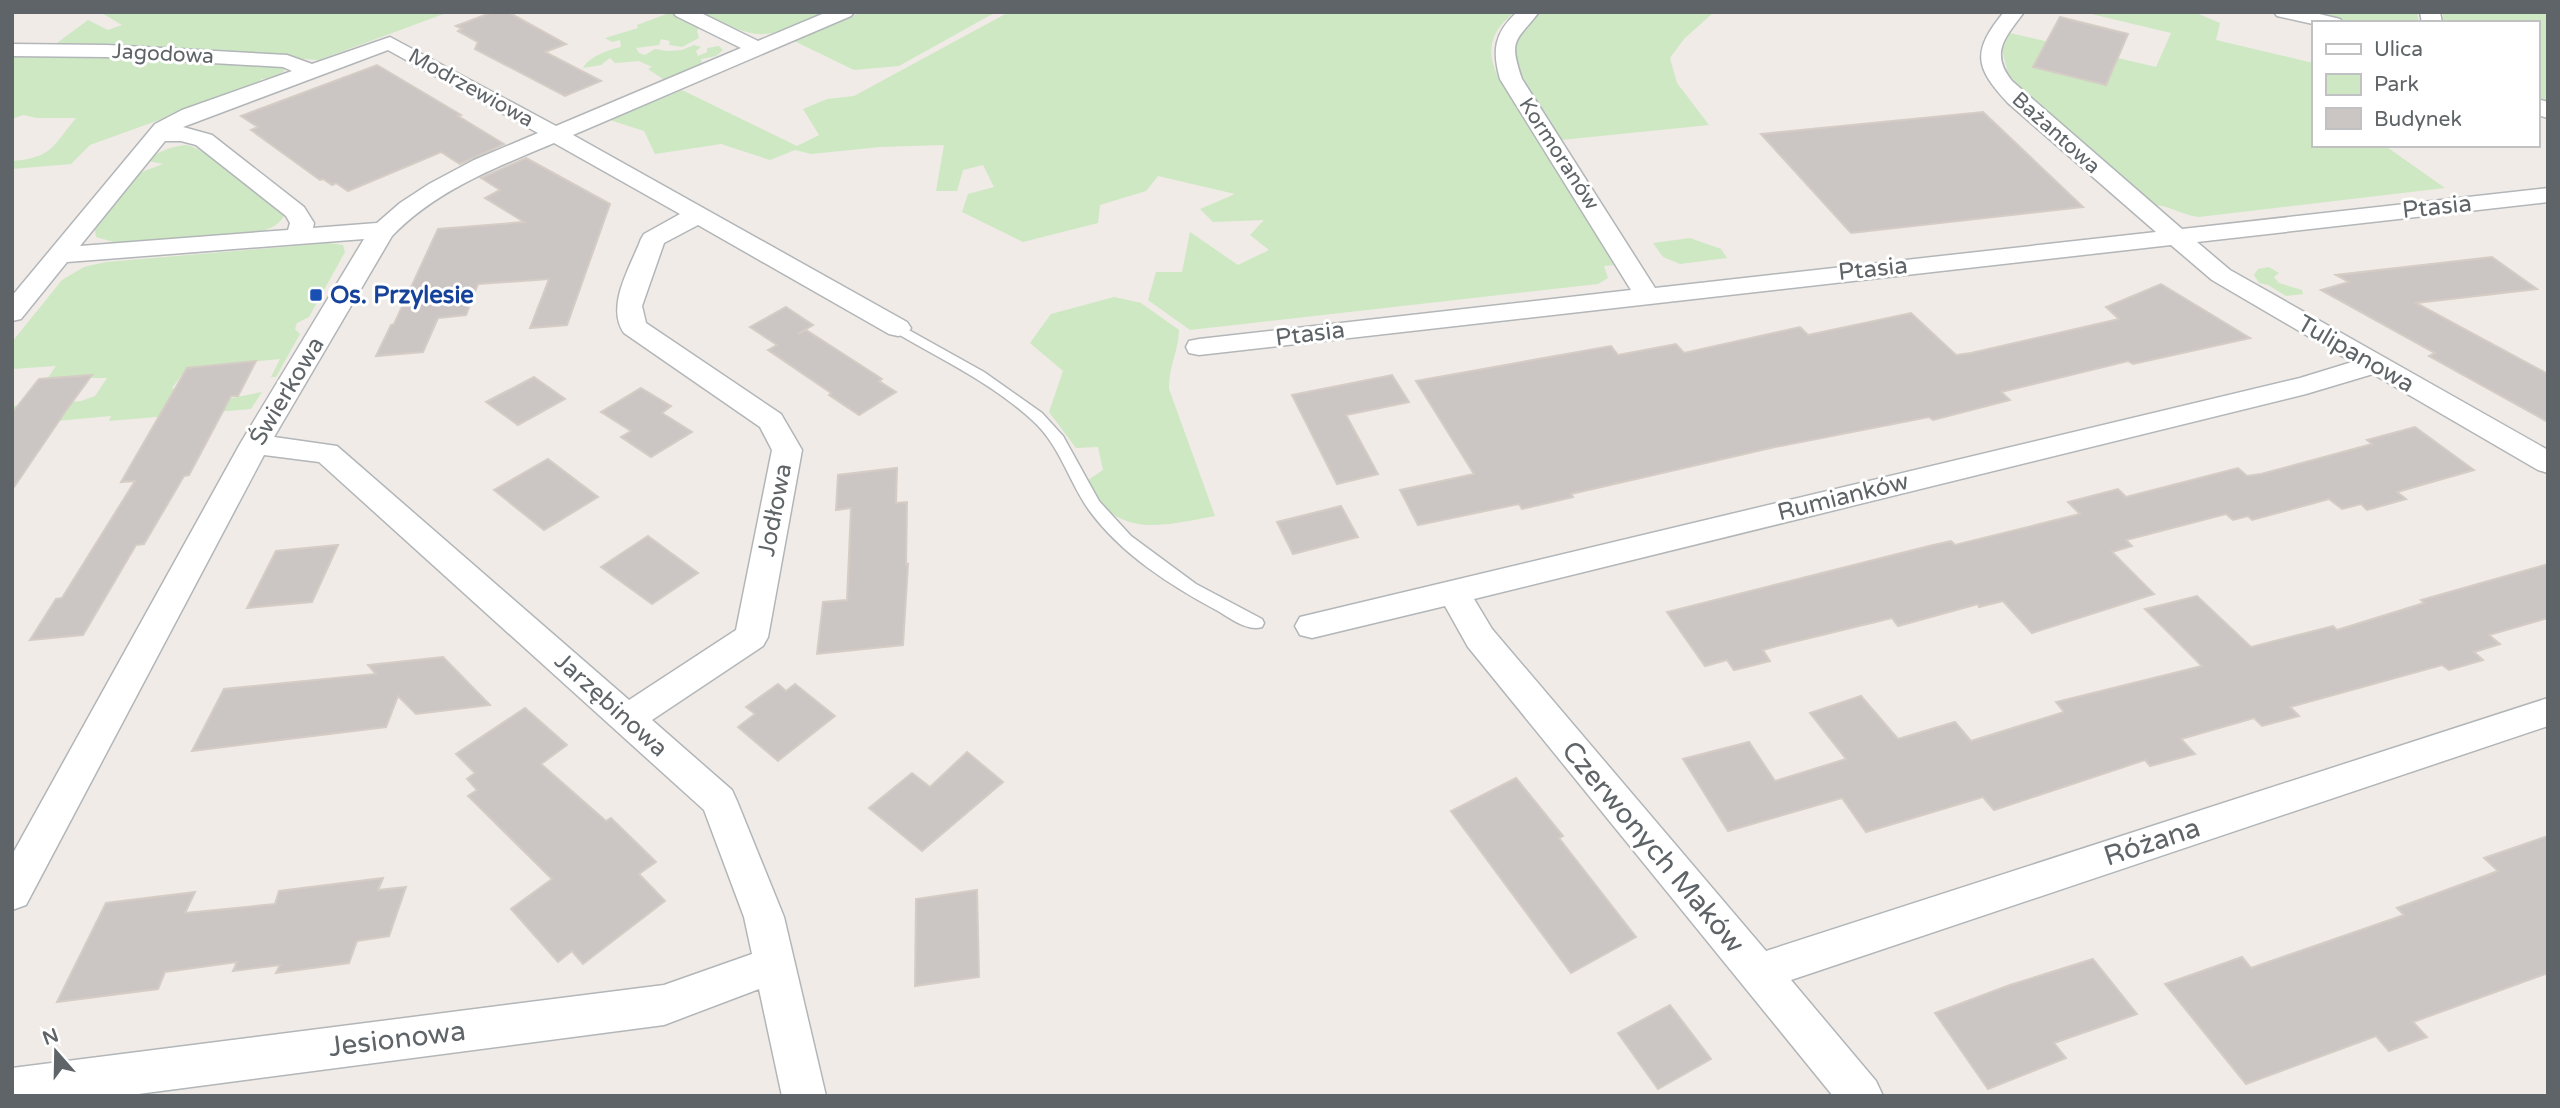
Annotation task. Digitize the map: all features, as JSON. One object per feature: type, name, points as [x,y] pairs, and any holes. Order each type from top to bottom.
[{"type":"street","points":[[682,12],[758,49]]},
{"type":"street","name":"Świerkowa","points":[[12,893],[255,444],[384,230],[429,194],[454,179],[530,144],[557,135],[844,12]]},
{"type":"street","name":"Kormoranów","points":[[1529,12],[1517,22],[1506,38],[1503,52],[1511,79],[1647,295]]},
{"type":"street","name":"Bażantowa","points":[[2014,12],[1990,44],[1990,61],[1998,79],[2172,236]]},
{"type":"street","points":[[2284,12],[2324,21]]},
{"type":"street","name":"Modrzewiowa","points":[[12,313],[166,126],[183,117],[390,43],[898,328]]},
{"type":"street","name":"Jagodowa","points":[[12,50],[107,51],[287,61],[312,72]]},
{"type":"street","points":[[156,135],[189,135],[208,142],[296,212],[302,223],[298,237]]},
{"type":"street","name":"Ptasia","points":[[1199,347],[2548,195]]},
{"type":"street","name":"Jodłowa","points":[[627,719],[751,637],[787,450],[771,421],[632,327],[629,306],[653,239],[698,215]]},
{"type":"street","points":[[59,255],[384,230]]},
{"type":"street","name":"Tulipanowa","points":[[2172,236],[2221,275],[2373,365],[2548,463]]},
{"type":"street","name":"Rumianków","points":[[1312,626],[2292,389],[2373,365]]},
{"type":"street","name":"Jarzębinowa","points":[[255,444],[327,453],[719,802],[764,916],[804,1096]]},
{"type":"street","name":"Czerwonych Maków","points":[[1453,591],[1480,638],[1861,1096]]},
{"type":"street","name":"Różana","points":[[1757,973],[2548,712]]},
{"type":"street","name":"Jesionowa","points":[[12,1089],[664,1005],[775,964]]},
{"type":"lane","points":[[898,328],[1026,406],[1054,433],[1094,506],[1131,544],[1211,602],[1256,623]]},
{"type":"green space","points":[[100,12],[449,12],[319,60],[57,43],[88,20],[108,30],[122,25]]},
{"type":"green space","points":[[677,12],[688,22],[701,24],[697,31],[699,38],[682,47],[669,45],[670,41],[661,39],[659,45],[636,48],[639,53],[645,55],[655,49],[682,50],[694,45],[701,47],[696,51],[698,56],[707,52],[707,48],[719,46],[723,50],[716,56],[701,59],[702,64],[666,81],[648,69],[652,67],[639,61],[615,63],[610,58],[601,65],[583,68],[595,57],[621,47],[620,40],[612,42],[605,38],[638,28],[637,25]]},
{"type":"green space","points":[[699,12],[828,12],[789,28],[763,34],[737,29]]},
{"type":"green space","points":[[864,12],[996,12],[899,66],[854,70],[792,40],[826,24]]},
{"type":"green space","points":[[1009,12],[1515,12],[1496,33],[1491,49],[1494,67],[1614,265],[1604,266],[1608,278],[1598,284],[1190,330],[1148,300],[1156,272],[1182,272],[1190,232],[1238,265],[1269,250],[1250,235],[1264,220],[1213,222],[1200,209],[1235,194],[1158,176],[1146,191],[1100,205],[1098,223],[1023,242],[962,212],[968,194],[994,187],[983,165],[963,170],[957,191],[936,191],[944,145],[880,147],[811,154],[795,150],[770,160],[721,144],[655,154],[644,131],[610,120],[682,90],[797,146],[819,135],[803,109],[827,99],[854,96]]},
{"type":"green space","points":[[1538,12],[1714,12],[1684,39],[1670,58],[1677,83],[1709,125],[1561,140],[1536,105],[1515,62],[1516,37]]},
{"type":"green space","points":[[2083,12],[2194,12],[2220,23],[2216,40],[2312,63],[2312,147],[2387,147],[2445,188],[2199,217],[2151,205],[2029,99],[2008,73],[2002,50],[2010,33],[2156,67],[2171,33]]},
{"type":"green space","points":[[2299,12],[2417,12],[2419,21],[2338,21]]},
{"type":"green space","points":[[2443,12],[2548,12],[2548,105],[2539,100],[2539,21],[2442,21]]},
{"type":"green space","points":[[12,53],[96,54],[284,66],[285,70],[275,78],[261,79],[259,84],[90,145],[71,164],[12,169],[12,161],[36,157],[51,148],[76,118],[37,118],[23,115],[12,119]]},
{"type":"green space","points":[[186,145],[207,154],[233,174],[284,216],[281,220],[271,228],[255,233],[117,243],[96,237],[98,224],[139,173],[163,164],[148,161],[156,154]]},
{"type":"green space","points":[[1690,238],[1721,249],[1727,258],[1680,264],[1663,257],[1653,243]]},
{"type":"green space","points":[[329,243],[343,245],[345,252],[309,317],[297,323],[295,329],[300,334],[276,377],[271,377],[280,359],[187,368],[172,388],[175,389],[167,403],[207,403],[262,392],[251,409],[109,421],[111,416],[12,425],[13,406],[81,401],[95,396],[107,378],[91,378],[91,375],[47,379],[56,366],[12,369],[12,342],[62,280],[84,267],[106,262]]},
{"type":"green space","points":[[2269,267],[2279,273],[2274,277],[2279,283],[2302,290],[2303,294],[2286,296],[2268,285],[2259,283],[2254,275],[2258,269]]},
{"type":"green space","points":[[1114,297],[1141,303],[1179,330],[1169,389],[1215,516],[1159,525],[1126,521],[1111,513],[1098,501],[1085,482],[1103,470],[1098,447],[1076,448],[1049,412],[1063,371],[1030,343],[1051,314]]},
{"type":"building","points":[[493,12],[508,12],[566,44],[545,52],[601,81],[565,96],[475,49],[478,42],[458,31],[462,29],[456,26]]},
{"type":"building","points":[[2060,17],[2128,34],[2106,85],[2033,67]]},
{"type":"building","points":[[377,65],[504,144],[460,164],[441,152],[348,191],[336,183],[332,185],[320,180],[251,130],[258,127],[241,116]]},
{"type":"building","points":[[1983,112],[2083,207],[1851,233],[1761,134]]},
{"type":"building","points":[[526,158],[610,204],[567,325],[530,328],[549,279],[478,284],[466,315],[438,318],[423,352],[376,356],[391,325],[394,324],[438,229],[524,222],[485,198],[500,190],[481,178]]},
{"type":"building","points":[[2492,257],[2537,289],[2416,303],[2548,374],[2548,422],[2429,356],[2435,353],[2321,290],[2349,282],[2336,275]]},
{"type":"building","points":[[2161,284],[2250,338],[2133,364],[2128,361],[2001,392],[2010,400],[1933,420],[1929,417],[1775,447],[1571,494],[1573,497],[1522,509],[1519,504],[1418,525],[1400,490],[1474,474],[1416,381],[1611,346],[1618,355],[1676,344],[1684,353],[1800,327],[1808,335],[1911,313],[1956,355],[2119,319],[2106,307]]},
{"type":"building","points":[[786,307],[813,325],[798,334],[806,330],[882,379],[879,381],[896,392],[859,415],[768,350],[777,345],[750,327]]},
{"type":"building","points":[[256,361],[238,396],[231,396],[189,475],[184,476],[144,544],[136,545],[83,635],[30,640],[56,599],[62,598],[135,481],[121,482],[187,368]]},
{"type":"building","points":[[92,375],[12,490],[12,413],[39,379]]},
{"type":"building","points":[[1392,375],[1409,402],[1346,415],[1378,474],[1337,484],[1292,395]]},
{"type":"building","points":[[534,377],[565,399],[518,425],[486,402]]},
{"type":"building","points":[[641,388],[671,406],[662,413],[692,432],[651,457],[621,437],[631,431],[601,412]]},
{"type":"building","points":[[2415,427],[2474,470],[2397,492],[2406,499],[2367,510],[2361,504],[2342,509],[2329,499],[2252,520],[2248,516],[2233,520],[2226,514],[2126,540],[2132,546],[2112,552],[2154,594],[2032,633],[2003,601],[1979,607],[1978,604],[1898,626],[1892,618],[1781,645],[1763,650],[1770,661],[1734,670],[1727,660],[1705,666],[1667,612],[1929,546],[1951,541],[1955,545],[2080,514],[2068,502],[2118,489],[2126,497],[2238,468],[2247,476],[2261,474],[2372,444],[2367,440]]},
{"type":"building","points":[[548,459],[598,497],[544,530],[494,490]]},
{"type":"building","points":[[897,468],[896,503],[907,502],[906,565],[908,564],[903,645],[817,654],[823,602],[847,600],[851,508],[836,510],[838,475]]},
{"type":"building","points":[[1341,506],[1358,537],[1293,554],[1277,522]]},
{"type":"building","points":[[648,536],[698,573],[652,604],[601,567]]},
{"type":"building","points":[[338,545],[312,602],[247,608],[276,551]]},
{"type":"building","points":[[2548,564],[2548,618],[2489,635],[2500,644],[2474,652],[2483,660],[2449,670],[2442,665],[2290,707],[2299,716],[2262,726],[2254,718],[2181,739],[2195,754],[2150,766],[2145,760],[1994,810],[1983,797],[1866,832],[1842,798],[1728,831],[1683,759],[1749,742],[1775,781],[1846,759],[1810,713],[1861,696],[1898,739],[1955,722],[1971,741],[2064,712],[2056,702],[2202,666],[2145,609],[2197,596],[2251,647],[2333,626],[2337,630],[2424,603],[2421,600]]},
{"type":"building","points":[[443,657],[490,705],[416,714],[398,696],[386,727],[192,751],[224,689],[376,674],[368,665]]},
{"type":"building","points":[[778,684],[786,691],[795,684],[835,716],[778,761],[738,727],[755,714],[746,707]]},
{"type":"building","points":[[525,708],[567,745],[541,764],[606,821],[611,818],[656,862],[639,874],[665,901],[583,964],[572,951],[558,962],[511,909],[552,879],[468,796],[477,790],[467,779],[475,773],[456,754]]},
{"type":"building","points":[[967,752],[1003,782],[922,851],[869,808],[912,773],[930,787]]},
{"type":"building","points":[[1516,778],[1563,836],[1559,838],[1636,937],[1571,973],[1451,811]]},
{"type":"building","points":[[2548,836],[2548,973],[2413,1022],[2427,1037],[2389,1051],[2376,1036],[2246,1084],[2165,984],[2242,957],[2251,968],[2404,915],[2397,908],[2498,871],[2484,858]]},
{"type":"building","points":[[383,878],[378,890],[406,887],[389,936],[357,941],[349,963],[276,973],[280,965],[233,971],[237,962],[165,972],[158,989],[57,1002],[106,903],[195,892],[185,913],[275,904],[279,891]]},
{"type":"building","points":[[977,890],[979,977],[915,986],[916,899]]},
{"type":"building","points":[[2093,959],[2137,1014],[2054,1043],[2066,1058],[1988,1089],[1935,1013],[2010,985]]},
{"type":"building","points":[[1670,1005],[1711,1059],[1658,1089],[1618,1033]]},
{"type":"place","name":"Os. Przylesie","points":[[316,295]]}]
